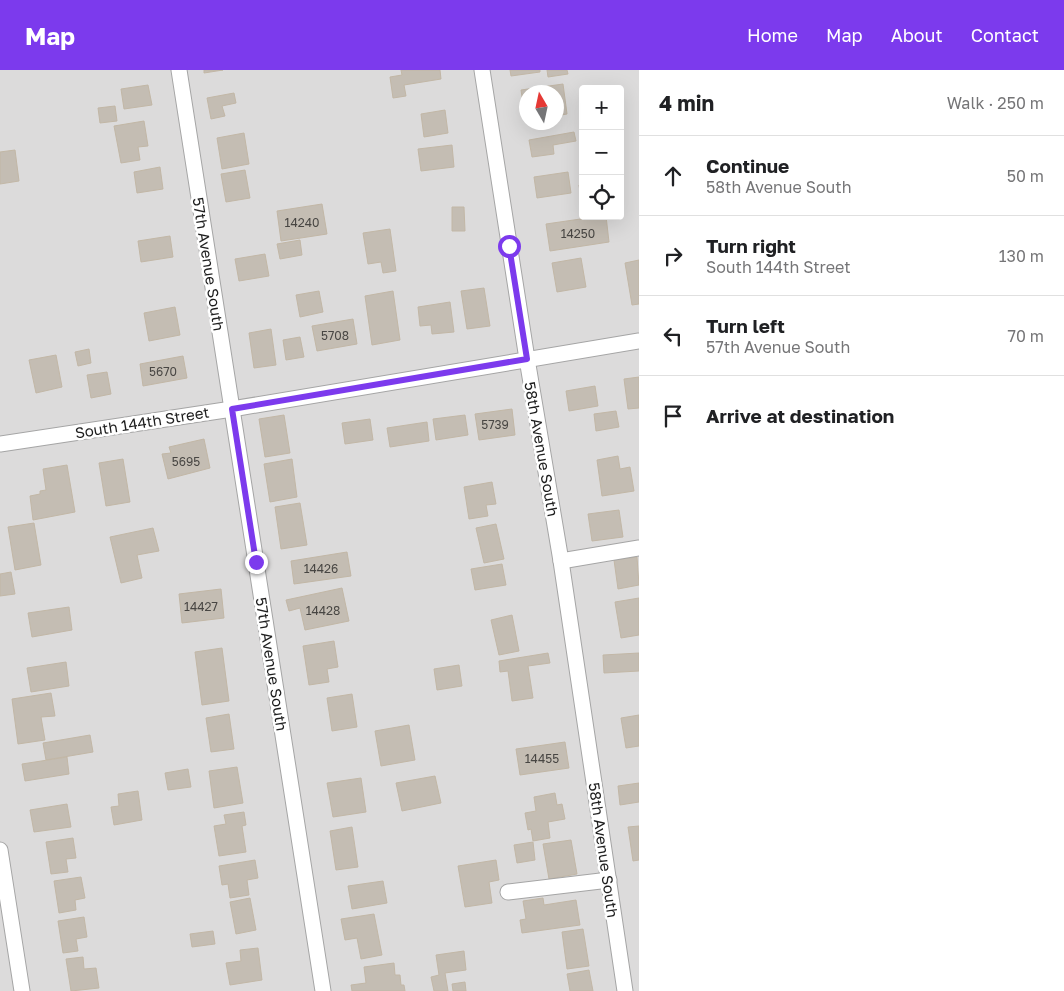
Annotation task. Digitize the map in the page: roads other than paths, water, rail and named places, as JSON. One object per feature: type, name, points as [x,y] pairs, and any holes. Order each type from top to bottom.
[{"type":"street","name":"57th Avenue South","points":[[179,70],[323,991]]},
{"type":"street","name":"58th Avenue South","points":[[482,70],[561,561],[625,991]]},
{"type":"street","name":"South 144th Street","points":[[0,444],[232,409],[639,341]]},
{"type":"street","points":[[561,561],[639,548]]},
{"type":"street","points":[[0,850],[22,991]]},
{"type":"street","points":[[508,892],[609,880]]}]
